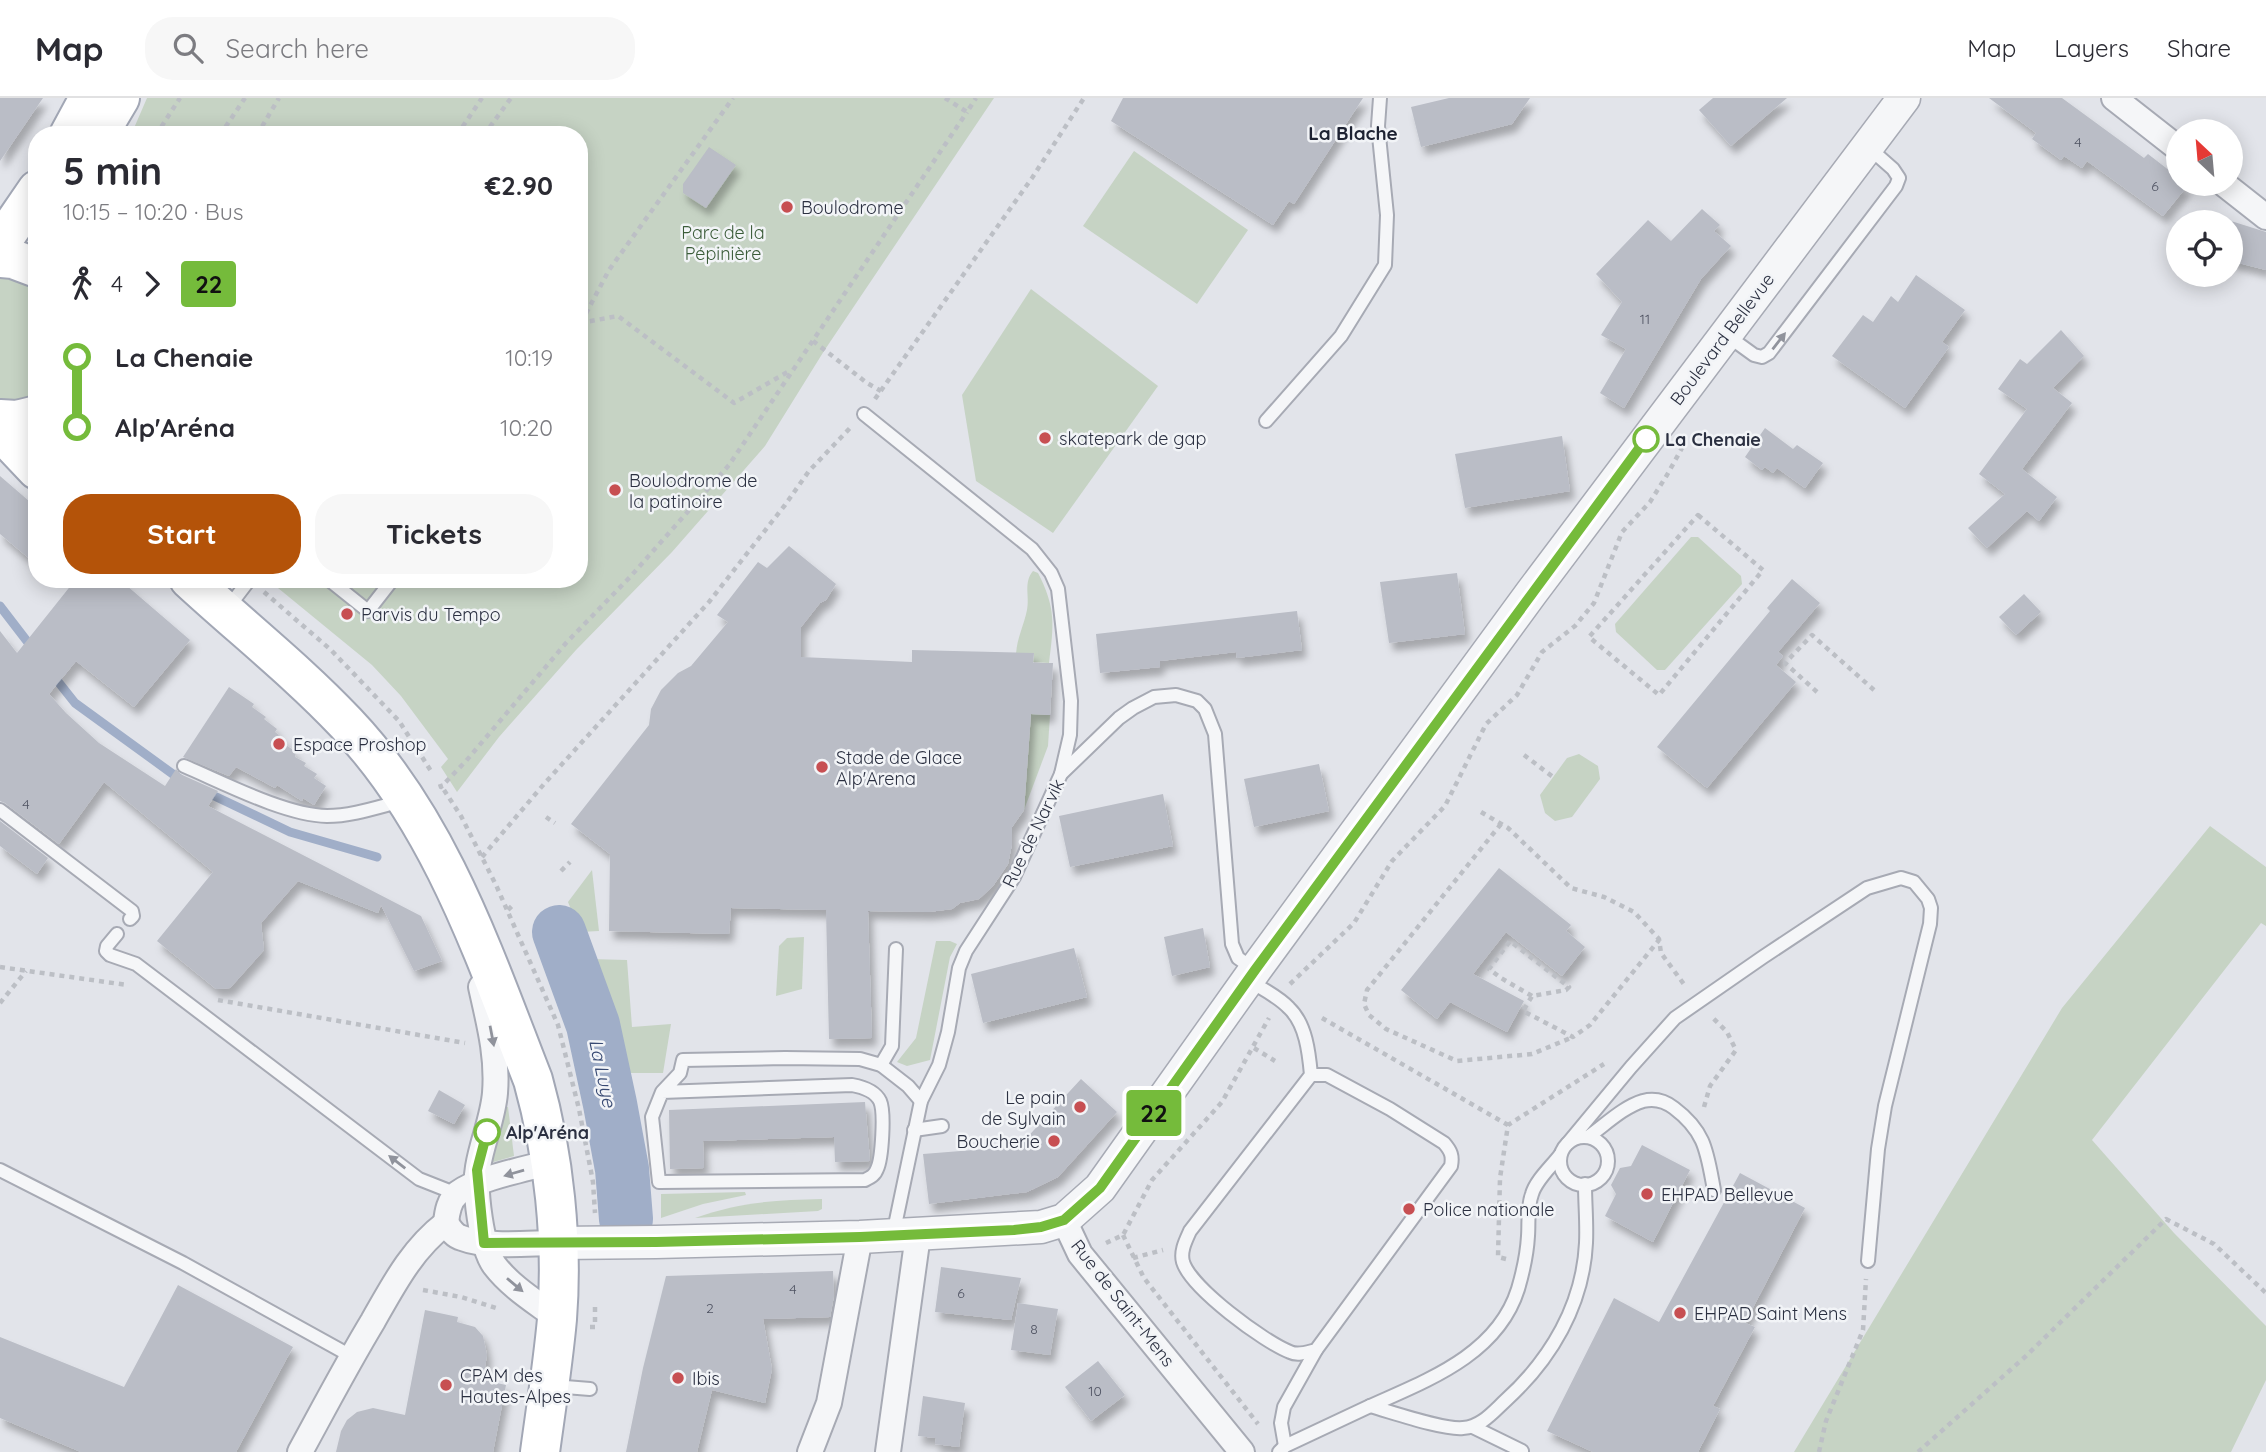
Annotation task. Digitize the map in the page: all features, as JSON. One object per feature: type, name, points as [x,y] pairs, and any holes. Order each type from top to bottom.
[{"type":"main road","points":[[74,126],[89,98]]},
{"type":"main road","points":[[103,126],[120,98]]},
{"type":"main road","points":[[124,126],[134,98]]},
{"type":"main road","points":[[0,244],[28,203]]},
{"type":"main road","points":[[0,258],[28,265]]},
{"type":"main road","points":[[0,419],[28,417]]},
{"type":"main road","points":[[0,431],[28,461]]},
{"type":"main road","points":[[177,588],[202,610],[218,596],[346,724],[406,801],[461,898],[533,1080],[551,1162],[558,1242],[557,1318],[540,1452]]},
{"type":"street","name":"Boulevard Bellevue","points":[[1064,1220],[1100,1188],[1252,975],[1725,334],[1904,98]]},
{"type":"street","points":[[2115,98],[2166,139]]},
{"type":"street","points":[[2239,196],[2266,217]]},
{"type":"street","points":[[461,898],[495,1049],[495,1096],[480,1157],[467,1189],[448,1209],[446,1223],[460,1238],[484,1243],[558,1242]]},
{"type":"street","points":[[467,1189],[551,1162]]},
{"type":"street","points":[[467,1189],[494,1265],[557,1318]]},
{"type":"street","name":"Rue de Saint-Mens","points":[[558,1242],[860,1237],[1041,1227],[1064,1220],[1080,1255],[1242,1452]]},
{"type":"street","points":[[300,1452],[351,1356],[407,1262],[430,1235],[446,1223]]},
{"type":"street","points":[[888,1452],[905,1235]]},
{"type":"street","points":[[810,1452],[828,1403],[860,1237]]},
{"type":"lane","points":[[1266,421],[1341,336],[1385,265],[1388,215],[1378,126],[1380,98]]},
{"type":"lane","points":[[1725,334],[1754,355],[1762,357],[1769,353],[1822,285],[1896,186],[1899,178],[1894,169],[1867,147]]},
{"type":"lane","points":[[864,414],[1031,549],[1051,573],[1058,589],[1071,701],[1070,736],[1061,774]]},
{"type":"lane","points":[[339,588],[368,611],[386,588]]},
{"type":"lane","name":"Rue de Narvik","points":[[905,1235],[914,1130],[921,1101],[939,1065],[948,1032],[959,968],[966,951],[1014,877],[1061,774],[1119,718],[1154,697],[1176,695],[1197,701],[1205,709],[1215,733],[1231,944],[1252,975],[1279,999]]},
{"type":"lane","points":[[184,766],[267,802],[317,815],[349,813],[406,801]]},
{"type":"lane","points":[[0,810],[132,911],[134,913],[130,919]]},
{"type":"lane","points":[[1311,1075],[1327,1075],[1390,1109],[1444,1143],[1453,1159],[1451,1166],[1316,1350],[1283,1407],[1282,1449],[1450,1368],[1475,1351],[1494,1333],[1515,1298],[1524,1265],[1531,1195],[1535,1187],[1568,1143],[1675,1018],[1867,888],[1900,878],[1914,882],[1922,889],[1931,908],[1930,924],[1885,1105],[1878,1149],[1868,1261]]},
{"type":"lane","points":[[117,934],[107,946],[106,951],[110,955],[136,964],[419,1179],[467,1189]]},
{"type":"lane","points":[[881,1065],[892,1046],[896,949]]},
{"type":"lane","points":[[1279,999],[1291,1009],[1302,1029],[1311,1075],[1190,1231],[1182,1254],[1189,1275],[1205,1293],[1234,1316],[1290,1353],[1316,1350]]},
{"type":"lane","points":[[662,1092],[852,1085],[865,1087],[880,1100],[883,1114],[879,1167],[873,1177],[865,1180],[659,1182],[653,1109],[662,1092],[680,1073],[683,1060],[860,1059],[881,1065],[908,1086],[921,1101]]},
{"type":"lane","points":[[1588,1137],[1629,1107],[1644,1101],[1658,1100],[1667,1103],[1695,1127],[1707,1152],[1714,1190]]},
{"type":"lane","points":[[914,1130],[942,1126]]},
{"type":"lane","points":[[1560,1155],[1560,1163],[1566,1177],[1572,1182],[1596,1182],[1602,1176],[1608,1161],[1603,1146],[1597,1140],[1588,1137],[1574,1138],[1568,1143]]},
{"type":"lane","points":[[0,1171],[183,1263],[351,1356]]},
{"type":"lane","points":[[1370,1406],[1447,1427],[1473,1427],[1528,1380],[1566,1322],[1581,1280],[1586,1244],[1585,1184]]},
{"type":"lane","points":[[550,1385],[590,1389]]},
{"type":"lane","points":[[1473,1427],[1522,1451]]},
{"type":"path","points":[[162,126],[180,98]]},
{"type":"path","points":[[226,126],[245,98]]},
{"type":"path","points":[[262,126],[279,98]]},
{"type":"path","points":[[463,126],[482,98]]},
{"type":"path","points":[[491,126],[511,98]]},
{"type":"path","points":[[588,308],[609,270],[733,98]]},
{"type":"path","points":[[945,98],[967,112]]},
{"type":"path","points":[[441,787],[566,643],[630,577],[729,465],[976,98]]},
{"type":"path","points":[[482,857],[544,784],[709,602],[810,471],[864,414],[1032,178],[1084,98]]},
{"type":"path","points":[[588,322],[618,316],[734,404],[792,370]]},
{"type":"path","points":[[813,341],[881,391]]},
{"type":"path","points":[[1282,1449],[1268,1439],[1240,1399],[1144,1278],[1123,1235],[1152,1180],[1222,1102],[1289,985],[1354,923],[1392,861],[1445,806],[1486,724],[1517,695],[1542,652],[1575,626],[1594,603],[1622,532],[1650,502],[1686,439],[1660,422]]},
{"type":"path","points":[[1698,515],[1763,570],[1659,695],[1589,638],[1698,515]]},
{"type":"path","points":[[260,588],[331,650],[399,721],[461,817],[496,885]]},
{"type":"path","points":[[1817,692],[1785,663],[1812,635],[1874,690]]},
{"type":"path","points":[[1524,755],[1553,777]]},
{"type":"path","points":[[1481,811],[1508,828],[1571,888],[1604,897],[1634,912],[1659,939],[1661,953],[1698,1003],[1727,1032],[1736,1050],[1710,1086],[1695,1127]]},
{"type":"path","points":[[546,817],[555,823]]},
{"type":"path","points":[[1501,824],[1367,990],[1364,1004],[1370,1015],[1386,1029],[1457,1061],[1532,1054],[1573,1037],[1590,1025],[1659,939]]},
{"type":"path","points":[[561,871],[570,862]]},
{"type":"path","points":[[508,909],[514,904]]},
{"type":"path","points":[[1510,941],[1569,987],[1566,990],[1532,996],[1489,969],[1510,941]]},
{"type":"path","points":[[0,1003],[26,971]]},
{"type":"path","points":[[1289,985],[1297,993]]},
{"type":"path","points":[[1532,996],[1524,1011],[1573,1037]]},
{"type":"path","points":[[1314,1010],[1323,1019],[1508,1125]]},
{"type":"path","points":[[431,1037],[475,1045]]},
{"type":"path","points":[[1254,1048],[1275,1061]]},
{"type":"path","points":[[1524,1265],[1498,1256],[1500,1178],[1508,1125],[1608,1061]]},
{"type":"path","points":[[1918,1452],[2026,1356],[2166,1219],[2214,1244],[2266,1293]]},
{"type":"path","points":[[1133,1258],[1170,1248]]},
{"type":"path","points":[[1819,1452],[1826,1421],[1863,1330],[1868,1261]]},
{"type":"path","points":[[423,1290],[461,1297],[500,1309]]},
{"type":"green space","name":"Parc de la Pépinière","points":[[147,98],[994,98],[824,351],[765,446],[672,552],[576,650],[499,737],[457,792],[441,767],[448,759],[401,696],[372,665],[278,588],[588,588],[588,126],[135,126]]},
{"type":"green space","points":[[1134,151],[1248,230],[1197,304],[1083,226]]},
{"type":"green space","points":[[0,277],[28,284],[28,400],[0,402]]},
{"type":"green space","name":"skatepark de gap","points":[[1031,289],[1158,386],[1053,533],[976,481],[962,395]]},
{"type":"green space","points":[[1691,537],[1698,537],[1741,576],[1742,584],[1665,670],[1657,670],[1616,632],[1615,624]]},
{"type":"green space","points":[[1033,571],[1038,573],[1044,585],[1051,607],[1049,663],[1033,662],[1034,653],[1016,654],[1028,605],[1028,580]]},
{"type":"green space","points":[[1031,714],[1050,715],[1048,746],[1024,810]]},
{"type":"green space","points":[[1579,754],[1598,766],[1600,779],[1572,817],[1555,821],[1545,813],[1540,795],[1567,758]]},
{"type":"green space","points":[[2210,826],[2266,867],[2266,926],[2261,923],[2092,1140],[2174,1233],[2266,1326],[2266,1380],[2231,1452],[1794,1452],[2062,1008]]},
{"type":"green space","points":[[592,870],[599,931],[580,932],[568,902]]},
{"type":"green space","points":[[804,937],[802,989],[776,996],[779,946],[787,938]]},
{"type":"green space","points":[[936,941],[957,944],[950,957],[930,1060],[907,1066],[897,1062],[916,1038]]},
{"type":"green space","points":[[590,959],[627,960],[632,1027],[671,1024],[663,1073],[625,1073]]},
{"type":"green space","points":[[503,1107],[508,1107],[514,1156],[490,1163]]},
{"type":"green space","points":[[745,1192],[746,1195],[703,1204],[661,1218],[661,1194]]},
{"type":"green space","points":[[822,1199],[822,1209],[818,1211],[695,1218],[727,1208],[758,1203]]},
{"type":"building","points":[[0,98],[43,98],[0,161]]},
{"type":"building","points":[[1123,98],[1363,98],[1294,204],[1289,201],[1273,225],[1111,121]]},
{"type":"building","points":[[1449,98],[1530,98],[1512,124],[1421,147],[1411,107]]},
{"type":"building","points":[[1713,98],[1787,98],[1731,146],[1699,110]]},
{"type":"building","points":[[1989,98],[2062,98],[2144,158],[2148,154],[2166,168],[2166,196],[2179,196],[2163,216],[2087,161],[2082,168],[2064,156],[2061,160],[2032,139],[2036,133]]},
{"type":"building","points":[[709,147],[736,165],[706,208],[683,193],[683,184]]},
{"type":"building","points":[[1702,209],[1720,225],[1714,231],[1731,246],[1701,279],[1624,408],[1600,393],[1626,349],[1601,335],[1622,302],[1596,274],[1648,220],[1671,241]]},
{"type":"building","points":[[2243,225],[2266,232],[2266,270],[2243,264]]},
{"type":"building","points":[[1916,275],[1965,310],[1942,342],[1949,347],[1905,408],[1832,356],[1863,315],[1873,322],[1891,296],[1898,302]]},
{"type":"building","points":[[2061,330],[2084,356],[2053,388],[2072,403],[2022,469],[2057,497],[2039,521],[2027,511],[1987,548],[1968,528],[2005,494],[1979,474],[2027,409],[1998,389],[2020,359],[2027,364]]},
{"type":"building","points":[[1765,428],[1793,449],[1797,445],[1823,463],[1805,488],[1777,468],[1773,473],[1765,467],[1762,470],[1745,457]]},
{"type":"building","points":[[1562,436],[1570,491],[1465,508],[1455,454]]},
{"type":"building","points":[[0,476],[28,500],[28,557],[0,534]]},
{"type":"building","name":"Stade de Glace Alp'Arena","points":[[789,546],[836,584],[826,600],[820,603],[801,627],[801,657],[912,662],[912,650],[1034,653],[1033,663],[1053,663],[1050,715],[1031,714],[1024,810],[1012,827],[1008,864],[993,886],[979,899],[960,903],[952,909],[929,912],[868,911],[872,1038],[829,1039],[826,910],[731,908],[729,934],[609,931],[610,854],[571,824],[649,725],[651,709],[661,690],[678,673],[691,666],[728,622],[717,615],[758,562],[767,568]]},
{"type":"building","points":[[1457,573],[1465,634],[1389,643],[1380,582]]},
{"type":"building","points":[[1792,579],[1820,603],[1778,652],[1783,656],[1776,665],[1796,682],[1707,788],[1657,747],[1770,611],[1767,608]]},
{"type":"building","points":[[69,588],[129,588],[190,640],[134,707],[76,661],[49,694],[99,743],[165,786],[176,769],[180,774],[218,791],[208,806],[421,916],[442,961],[414,971],[381,905],[378,913],[298,881],[261,923],[264,950],[230,988],[216,989],[157,941],[213,872],[104,782],[59,844],[0,801],[0,631],[17,653]]},
{"type":"building","points":[[2024,594],[2041,612],[2016,635],[1999,617]]},
{"type":"building","points":[[1297,611],[1302,650],[1237,658],[1236,652],[1160,661],[1160,667],[1100,673],[1096,634]]},
{"type":"building","points":[[229,687],[254,704],[252,707],[266,717],[264,719],[277,729],[275,732],[287,741],[286,745],[296,752],[295,757],[306,763],[304,766],[317,774],[314,778],[326,786],[314,805],[236,767],[229,776],[183,757]]},
{"type":"building","points":[[1319,764],[1329,811],[1254,827],[1244,779]]},
{"type":"building","points":[[1163,794],[1173,846],[1070,867],[1059,816]]},
{"type":"building","points":[[0,821],[48,858],[37,874],[0,846]]},
{"type":"building","points":[[1499,868],[1571,925],[1566,931],[1585,947],[1562,976],[1506,932],[1473,974],[1524,1001],[1507,1032],[1450,1002],[1437,1019],[1401,990]]},
{"type":"building","points":[[1203,928],[1210,967],[1172,976],[1164,937]]},
{"type":"building","points":[[1074,948],[1087,997],[983,1023],[971,974]]},
{"type":"building","points":[[1081,1079],[1117,1112],[1058,1177],[1027,1192],[929,1204],[923,1154],[1011,1147],[1022,1143]]},
{"type":"building","points":[[439,1090],[465,1105],[454,1124],[428,1111]]},
{"type":"building","points":[[865,1102],[870,1161],[835,1162],[834,1137],[703,1141],[704,1168],[670,1169],[669,1110]]},
{"type":"building","name":"EHPAD Bellevue","points":[[1642,1145],[1690,1170],[1653,1242],[1605,1216],[1616,1194],[1611,1185],[1620,1168],[1631,1166]]},
{"type":"building","name":"EHPAD Saint Mens","points":[[1740,1173],[1805,1208],[1745,1323],[1755,1327],[1713,1406],[1720,1409],[1698,1452],[1593,1452],[1547,1431],[1614,1298],[1659,1322]]},
{"type":"building","points":[[941,1267],[1021,1278],[1011,1320],[935,1312]]},
{"type":"building","points":[[833,1271],[834,1296],[830,1317],[763,1319],[772,1369],[765,1403],[712,1390],[697,1452],[626,1452],[666,1276]]},
{"type":"building","points":[[178,1285],[293,1347],[236,1452],[81,1452],[0,1418],[0,1337],[124,1387]]},
{"type":"building","points":[[1018,1303],[1058,1309],[1050,1355],[1011,1350]]},
{"type":"building","name":"CPAM des Hautes-Alpes","points":[[425,1310],[458,1317],[457,1322],[475,1327],[483,1336],[487,1355],[483,1380],[506,1385],[493,1452],[336,1452],[341,1431],[347,1420],[357,1412],[373,1408],[405,1415]]},
{"type":"building","points":[[1098,1361],[1125,1395],[1091,1421],[1065,1387]]},
{"type":"building","points":[[923,1396],[965,1403],[959,1447],[935,1444],[936,1438],[918,1436]]},
{"type":"waterway","points":[[0,606],[33,649]]},
{"type":"waterway","points":[[52,674],[75,703],[181,780]]},
{"type":"waterway","points":[[206,792],[290,832],[377,857]]},
{"type":"waterway","name":"La Luye","points":[[559,932],[593,1025],[622,1169],[626,1219]]},
{"type":"bus line","name":"22","points":[[487,1132],[477,1170],[484,1243],[860,1237],[1014,1230],[1041,1227],[1064,1220],[1100,1188],[1255,970],[1646,439]]},
{"type":"place","name":"Boulodrome","points":[[787,207]]},
{"type":"place","name":"skatepark de gap","points":[[1045,438]]},
{"type":"place","name":"La Chenaie","points":[[1646,439]]},
{"type":"place","name":"Boulodrome de la patinoire","points":[[615,490]]},
{"type":"place","name":"Parvis du Tempo","points":[[347,614]]},
{"type":"place","name":"Espace Proshop","points":[[279,744]]},
{"type":"place","name":"Stade de Glace Alp'Arena","points":[[822,767]]},
{"type":"place","name":"Le pain de Sylvain","points":[[1080,1107]]},
{"type":"place","name":"Alp'Aréna","points":[[487,1132]]},
{"type":"place","name":"Boucherie","points":[[1054,1141]]},
{"type":"place","name":"EHPAD Bellevue","points":[[1647,1194]]},
{"type":"place","name":"Police nationale","points":[[1409,1209]]},
{"type":"place","name":"EHPAD Saint Mens","points":[[1680,1313]]},
{"type":"place","name":"Ibis","points":[[678,1378]]},
{"type":"place","name":"CPAM des Hautes-Alpes","points":[[446,1385]]},
{"type":"district","name":"La Blache","points":[[1353,133]]}]
